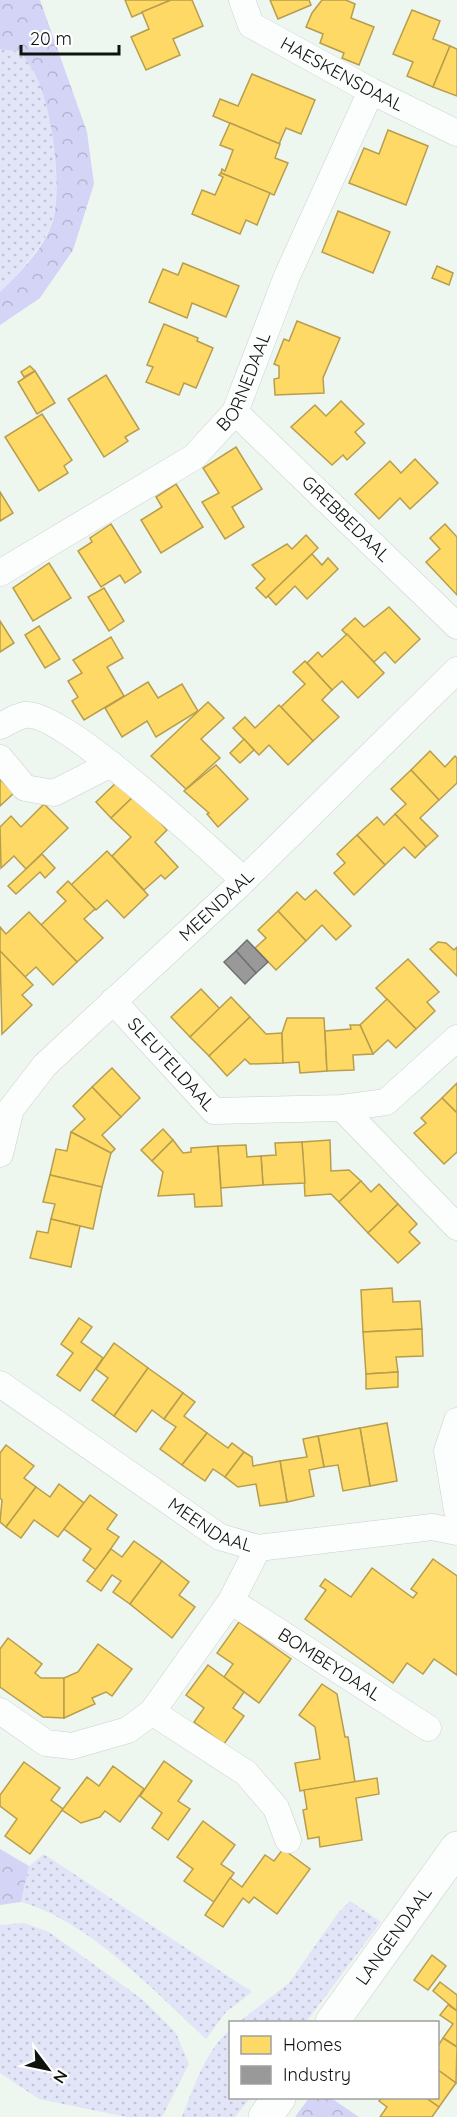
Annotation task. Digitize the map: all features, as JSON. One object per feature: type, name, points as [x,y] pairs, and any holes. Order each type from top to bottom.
[{"type":"street","name":"HAESKENSDAAL","points":[[242,0],[252,25],[371,91],[457,133]]},
{"type":"street","name":"BORNEDAAL","points":[[0,573],[194,457],[235,412],[287,276],[371,91]]},
{"type":"street","name":"GREBBEDAAL","points":[[235,412],[457,626]]},
{"type":"street","name":"MEENDAAL","points":[[0,1154],[6,1108],[45,1065],[244,880],[457,670]]},
{"type":"street","points":[[0,726],[26,715],[48,720],[111,764],[244,880]]},
{"type":"street","points":[[0,758],[26,788],[54,794],[111,764]]},
{"type":"street","name":"SLEUTELDAAL","points":[[112,1002],[214,1112],[342,1108],[386,1102],[457,1038]]},
{"type":"street","points":[[342,1108],[457,1227]]},
{"type":"street","name":"MEENDAAL","points":[[0,1384],[220,1537],[258,1548],[432,1527],[457,1532]]},
{"type":"street","points":[[457,1422],[447,1451],[457,1510]]},
{"type":"street","points":[[3,1716],[46,1743],[72,1746],[128,1730],[152,1712],[231,1601],[258,1548]]},
{"type":"street","name":"BOMBEYDAAL","points":[[231,1601],[428,1728]]},
{"type":"street","points":[[152,1712],[246,1773],[276,1808],[288,1840]]},
{"type":"street","name":"LANGENDAAL","points":[[333,2021],[457,1848]]},
{"type":"street","points":[[265,2117],[278,2099]]},
{"type":"shaded area","points":[[0,49],[21,52],[42,89],[51,128],[56,194],[50,227],[40,245],[0,292]]},
{"type":"shaded area","points":[[44,1854],[252,1992],[226,2012],[206,2039],[143,1980],[95,1941],[71,1924],[46,1911],[21,1902],[29,1866]]},
{"type":"shaded area","points":[[350,1901],[381,1922],[307,2021],[240,2021],[289,1983],[338,1913]]},
{"type":"shaded area","points":[[24,1923],[49,1932],[143,2000],[176,2033],[189,2064],[162,2117],[127,2117],[39,2099],[0,2073],[0,1925]]},
{"type":"shaded area","points":[[229,2031],[229,2099],[249,2099],[235,2117],[182,2117],[207,2059]]},
{"type":"green space","points":[[0,0],[40,0],[87,132],[94,184],[73,250],[40,298],[0,325],[0,292],[29,262],[47,236],[51,226],[55,211],[56,172],[51,128],[42,90],[21,52],[0,49]]},
{"type":"green space","points":[[0,1849],[29,1866],[21,1902],[0,1905]]},
{"type":"green space","points":[[308,2099],[332,2099],[359,2117],[295,2117]]},
{"type":"building: Homes","points":[[125,0],[171,0],[132,17]]},
{"type":"building: Homes","points":[[171,0],[192,0],[203,26],[173,39],[180,55],[146,70],[131,37],[149,29],[142,12]]},
{"type":"building: Homes","points":[[270,0],[309,0],[311,5],[278,19]]},
{"type":"building: Homes","points":[[322,0],[346,0],[355,4],[351,18],[374,27],[359,65],[342,58],[344,53],[320,43],[323,34],[306,27],[312,13]]},
{"type":"building: Homes","points":[[412,10],[440,21],[433,39],[450,46],[433,87],[407,76],[413,62],[393,54]]},
{"type":"building: Homes","points":[[450,46],[457,49],[457,96],[433,87]]},
{"type":"building: Homes","points":[[252,74],[315,100],[301,134],[286,128],[279,144],[213,116],[220,99],[238,106]]},
{"type":"building: Homes","points":[[230,123],[280,144],[275,158],[288,163],[274,195],[221,173],[222,169],[225,171],[233,150],[220,145]]},
{"type":"building: Homes","points":[[388,130],[428,146],[406,205],[349,183],[364,148],[379,154]]},
{"type":"building: Homes","points":[[221,173],[270,193],[257,225],[246,220],[240,234],[192,214],[202,190],[215,195],[223,177],[219,175]]},
{"type":"building: Homes","points":[[338,211],[390,232],[373,273],[322,252]]},
{"type":"building: Homes","points":[[183,263],[239,286],[226,317],[192,303],[187,318],[149,302],[163,269],[178,275]]},
{"type":"building: Homes","points":[[437,266],[453,273],[449,285],[432,278]]},
{"type":"building: Homes","points":[[297,321],[340,338],[323,378],[324,393],[275,395],[274,379],[279,378],[279,366],[274,364],[284,339],[289,341]]},
{"type":"building: Homes","points":[[164,324],[198,338],[197,341],[213,348],[196,388],[184,383],[179,395],[146,382],[153,367],[147,365]]},
{"type":"building: Homes","points":[[30,366],[35,371],[24,377],[21,372]]},
{"type":"building: Homes","points":[[35,371],[55,403],[37,414],[18,382]]},
{"type":"building: Homes","points":[[106,375],[139,429],[125,437],[128,441],[104,457],[68,399]]},
{"type":"building: Homes","points":[[341,401],[364,424],[355,432],[365,443],[347,460],[343,455],[332,465],[291,427],[315,405],[326,416]]},
{"type":"building: Homes","points":[[42,414],[72,460],[64,466],[68,473],[39,491],[5,437]]},
{"type":"building: Homes","points":[[236,447],[262,489],[232,507],[244,527],[225,539],[202,502],[219,493],[203,468]]},
{"type":"building: Homes","points":[[415,459],[438,483],[410,509],[400,498],[379,519],[355,494],[390,461],[401,473]]},
{"type":"building: Homes","points":[[176,484],[203,527],[161,553],[141,520],[162,507],[156,497]]},
{"type":"building: Homes","points":[[0,492],[13,513],[0,521]]},
{"type":"building: Homes","points":[[111,524],[141,572],[125,583],[120,575],[101,587],[78,551],[92,542],[90,538]]},
{"type":"building: Homes","points":[[445,524],[457,537],[457,595],[426,562],[440,549],[430,538]]},
{"type":"building: Homes","points":[[306,535],[318,548],[266,598],[256,588],[265,579],[252,565],[287,544],[292,549]]},
{"type":"building: Homes","points":[[312,554],[322,565],[328,558],[338,569],[307,599],[295,586],[276,605],[268,596]]},
{"type":"building: Homes","points":[[49,563],[71,598],[33,621],[13,588]]},
{"type":"building: Homes","points":[[104,588],[124,621],[109,631],[88,597]]},
{"type":"building: Homes","points":[[389,607],[420,639],[395,663],[385,652],[374,662],[342,630],[355,618],[364,627]]},
{"type":"building: Homes","points":[[0,621],[14,643],[0,652]]},
{"type":"building: Homes","points":[[39,626],[60,659],[45,668],[25,635]]},
{"type":"building: Homes","points":[[347,634],[384,673],[358,698],[342,681],[332,690],[307,663],[318,652],[322,657]]},
{"type":"building: Homes","points":[[111,637],[123,658],[107,667],[124,696],[84,720],[72,701],[78,697],[68,681],[82,673],[73,660]]},
{"type":"building: Homes","points":[[305,661],[332,690],[322,700],[339,717],[313,741],[281,707],[305,684],[293,672]]},
{"type":"building: Homes","points":[[148,682],[158,698],[182,684],[198,711],[156,737],[147,721],[122,737],[105,708]]},
{"type":"building: Homes","points":[[208,702],[224,718],[201,739],[220,758],[186,789],[151,756]]},
{"type":"building: Homes","points":[[279,705],[313,741],[288,765],[269,745],[259,755],[233,728],[245,717],[255,728]]},
{"type":"building: Homes","points":[[244,739],[254,750],[240,763],[230,753]]},
{"type":"building: Homes","points":[[430,751],[445,767],[455,756],[457,758],[457,783],[439,800],[411,770]]},
{"type":"building: Homes","points":[[216,765],[248,799],[218,827],[207,814],[209,813],[184,791]]},
{"type":"building: Homes","points":[[411,770],[439,800],[420,818],[438,836],[426,847],[395,814],[406,804],[391,789]]},
{"type":"building: Homes","points":[[0,779],[14,793],[0,806]]},
{"type":"building: Homes","points":[[119,780],[135,795],[111,818],[96,802]]},
{"type":"building: Homes","points":[[135,795],[167,830],[155,842],[178,867],[165,879],[161,875],[144,890],[112,856],[131,837],[111,818]]},
{"type":"building: Homes","points":[[44,804],[68,828],[26,869],[14,856],[1,868],[0,827],[11,816],[21,827]]},
{"type":"building: Homes","points":[[395,814],[426,847],[415,858],[404,847],[385,865],[357,835],[377,817],[384,825]]},
{"type":"building: Homes","points":[[357,835],[385,865],[354,895],[334,873],[345,863],[337,854]]},
{"type":"building: Homes","points":[[107,851],[148,895],[124,918],[107,900],[96,910],[71,885]]},
{"type":"building: Homes","points":[[42,854],[55,868],[45,878],[40,872],[16,894],[8,886]]},
{"type":"building: Homes","points":[[68,881],[95,909],[84,919],[103,938],[77,962],[41,925],[66,901],[57,892]]},
{"type":"building: Homes","points":[[316,890],[351,926],[336,940],[322,925],[306,941],[278,911],[297,892],[305,900]]},
{"type":"building: Homes","points":[[278,911],[306,941],[276,970],[255,948],[266,938],[258,930]]},
{"type":"building: Homes","points":[[29,912],[77,962],[53,985],[36,967],[25,977],[0,951],[0,927],[6,934]]},
{"type":"building: Homes","points":[[438,942],[446,943],[454,950],[457,947],[457,976],[430,949]]},
{"type":"building: Homes","points":[[0,951],[33,985],[22,995],[32,1005],[2,1034]]},
{"type":"building: Homes","points":[[408,959],[439,992],[427,1002],[435,1011],[416,1029],[376,988]]},
{"type":"building: Homes","points":[[201,989],[220,1009],[190,1037],[171,1017]]},
{"type":"building: Homes","points":[[231,997],[250,1017],[209,1056],[190,1037]]},
{"type":"building: Homes","points":[[387,999],[416,1029],[396,1048],[388,1040],[373,1054],[360,1025]]},
{"type":"building: Homes","points":[[250,1017],[266,1034],[282,1033],[283,1063],[250,1064],[245,1059],[227,1076],[209,1056]]},
{"type":"building: Homes","points":[[287,1018],[324,1018],[327,1071],[300,1073],[299,1062],[283,1063],[282,1033]]},
{"type":"building: Homes","points":[[350,1025],[360,1025],[373,1054],[353,1055],[354,1070],[327,1071],[325,1031],[351,1029]]},
{"type":"building: Homes","points":[[112,1068],[140,1098],[121,1117],[92,1087]]},
{"type":"building: Homes","points":[[457,1083],[457,1113],[442,1098]]},
{"type":"building: Homes","points":[[92,1087],[121,1117],[102,1135],[115,1149],[111,1153],[71,1132],[85,1119],[73,1106]]},
{"type":"building: Homes","points":[[442,1098],[457,1113],[457,1152],[444,1164],[414,1133],[426,1123],[421,1118]]},
{"type":"building: Homes","points":[[163,1129],[173,1140],[152,1161],[141,1150]]},
{"type":"building: Homes","points":[[71,1132],[111,1153],[102,1187],[50,1175],[56,1149],[67,1151]]},
{"type":"building: Homes","points":[[173,1140],[183,1153],[191,1152],[191,1148],[218,1146],[222,1206],[195,1207],[194,1194],[158,1196],[163,1172],[152,1161]]},
{"type":"building: Homes","points":[[330,1140],[331,1171],[349,1170],[361,1181],[339,1202],[331,1194],[305,1196],[302,1142]]},
{"type":"building: Homes","points":[[302,1142],[305,1183],[263,1185],[261,1156],[276,1155],[275,1143]]},
{"type":"building: Homes","points":[[246,1145],[247,1157],[261,1156],[263,1185],[221,1188],[218,1146]]},
{"type":"building: Homes","points":[[50,1175],[102,1187],[93,1229],[51,1219],[55,1204],[43,1202]]},
{"type":"building: Homes","points":[[361,1181],[371,1192],[379,1184],[398,1204],[368,1233],[339,1202]]},
{"type":"building: Homes","points":[[398,1204],[417,1224],[409,1232],[420,1243],[398,1263],[368,1233]]},
{"type":"building: Homes","points":[[51,1219],[80,1226],[71,1267],[30,1258],[37,1231],[48,1233]]},
{"type":"building: Homes","points":[[392,1288],[393,1302],[420,1301],[422,1329],[363,1332],[361,1290]]},
{"type":"building: Homes","points":[[79,1318],[92,1327],[81,1342],[103,1358],[80,1391],[57,1375],[73,1353],[61,1344]]},
{"type":"building: Homes","points":[[422,1329],[423,1356],[396,1357],[398,1372],[366,1374],[363,1332]]},
{"type":"building: Homes","points":[[114,1343],[148,1368],[114,1416],[92,1400],[108,1378],[96,1369]]},
{"type":"building: Homes","points":[[148,1368],[183,1393],[164,1419],[152,1410],[136,1432],[114,1416]]},
{"type":"building: Homes","points":[[398,1372],[398,1387],[366,1389],[366,1374]]},
{"type":"building: Homes","points":[[183,1393],[195,1402],[184,1416],[207,1433],[182,1465],[160,1449],[176,1427],[164,1419]]},
{"type":"building: Homes","points":[[387,1423],[397,1481],[370,1486],[360,1428]]},
{"type":"building: Homes","points":[[360,1428],[370,1486],[343,1491],[338,1465],[324,1467],[318,1436]]},
{"type":"building: Homes","points":[[207,1433],[228,1448],[232,1443],[244,1452],[225,1477],[213,1469],[205,1481],[182,1465]]},
{"type":"building: Homes","points":[[318,1436],[324,1467],[309,1470],[314,1496],[287,1502],[280,1461],[307,1457],[303,1439]]},
{"type":"building: Homes","points":[[6,1445],[34,1466],[24,1478],[36,1487],[6,1527],[0,1522],[2,1500],[0,1498],[0,1453]]},
{"type":"building: Homes","points":[[244,1452],[252,1457],[253,1466],[280,1461],[287,1502],[260,1506],[256,1484],[238,1487],[225,1477]]},
{"type":"building: Homes","points":[[59,1484],[84,1503],[58,1537],[34,1520],[21,1538],[6,1527],[36,1487],[50,1497]]},
{"type":"building: Homes","points":[[90,1495],[117,1515],[107,1529],[119,1537],[96,1570],[83,1560],[91,1549],[64,1529]]},
{"type":"building: Homes","points":[[134,1541],[162,1561],[130,1604],[113,1592],[121,1581],[112,1575],[101,1591],[87,1581],[111,1549],[122,1557]]},
{"type":"building: Homes","points":[[433,1559],[457,1576],[457,1675],[434,1659],[423,1674],[407,1663],[393,1683],[305,1619],[326,1590],[320,1586],[325,1579],[351,1597],[372,1568],[413,1598],[417,1593],[411,1589]]},
{"type":"building: Homes","points":[[162,1561],[189,1582],[179,1595],[195,1607],[172,1638],[130,1604]]},
{"type":"building: Homes","points":[[239,1622],[291,1659],[259,1703],[224,1677],[233,1664],[217,1653]]},
{"type":"building: Homes","points":[[8,1638],[42,1664],[35,1673],[41,1678],[64,1678],[64,1718],[43,1717],[0,1687],[0,1649]]},
{"type":"building: Homes","points":[[98,1644],[132,1669],[112,1696],[106,1692],[92,1698],[95,1704],[64,1718],[64,1678],[78,1672]]},
{"type":"building: Homes","points":[[208,1665],[244,1692],[233,1708],[244,1716],[224,1744],[194,1722],[204,1708],[186,1695]]},
{"type":"building: Homes","points":[[322,1684],[337,1694],[345,1737],[348,1737],[355,1782],[300,1791],[295,1763],[320,1759],[315,1727],[299,1715]]},
{"type":"building: Homes","points":[[164,1761],[192,1781],[178,1801],[190,1809],[168,1840],[152,1828],[162,1813],[140,1796]]},
{"type":"building: Homes","points":[[24,1762],[60,1788],[51,1800],[63,1809],[30,1854],[5,1836],[17,1819],[0,1806],[0,1795]]},
{"type":"building: Homes","points":[[113,1766],[144,1789],[120,1822],[105,1811],[100,1817],[81,1823],[62,1810],[87,1777],[99,1786]]},
{"type":"building: Homes","points":[[377,1778],[379,1794],[356,1798],[362,1840],[320,1847],[319,1837],[308,1839],[303,1810],[307,1809],[304,1790]]},
{"type":"building: Homes","points":[[203,1821],[235,1845],[221,1864],[234,1873],[214,1902],[184,1881],[193,1869],[177,1857]]},
{"type":"building: Homes","points":[[283,1849],[310,1869],[277,1914],[254,1897],[249,1903],[243,1898],[223,1927],[205,1915],[230,1878],[242,1887],[265,1855],[274,1861]]},
{"type":"building: Homes","points":[[432,1955],[446,1966],[428,1990],[414,1980]]},
{"type":"building: Homes","points":[[440,1982],[457,1995],[457,2011],[433,1991]]},
{"type":"building: Homes","points":[[448,2005],[457,2011],[457,2047],[443,2038],[453,2024],[440,2015]]},
{"type":"building: Homes","points":[[443,2038],[457,2047],[456,2083],[439,2071],[439,2044]]},
{"type":"building: Homes","points":[[439,2071],[456,2083],[439,2107],[427,2099],[439,2099]]},
{"type":"building: Homes","points":[[381,2099],[427,2099],[439,2107],[432,2117],[380,2117],[387,2107],[379,2101]]},
{"type":"building: Industry","points":[[247,940],[268,962],[256,973],[236,951]]},
{"type":"building: Industry","points":[[236,951],[256,973],[245,984],[224,962]]}]
